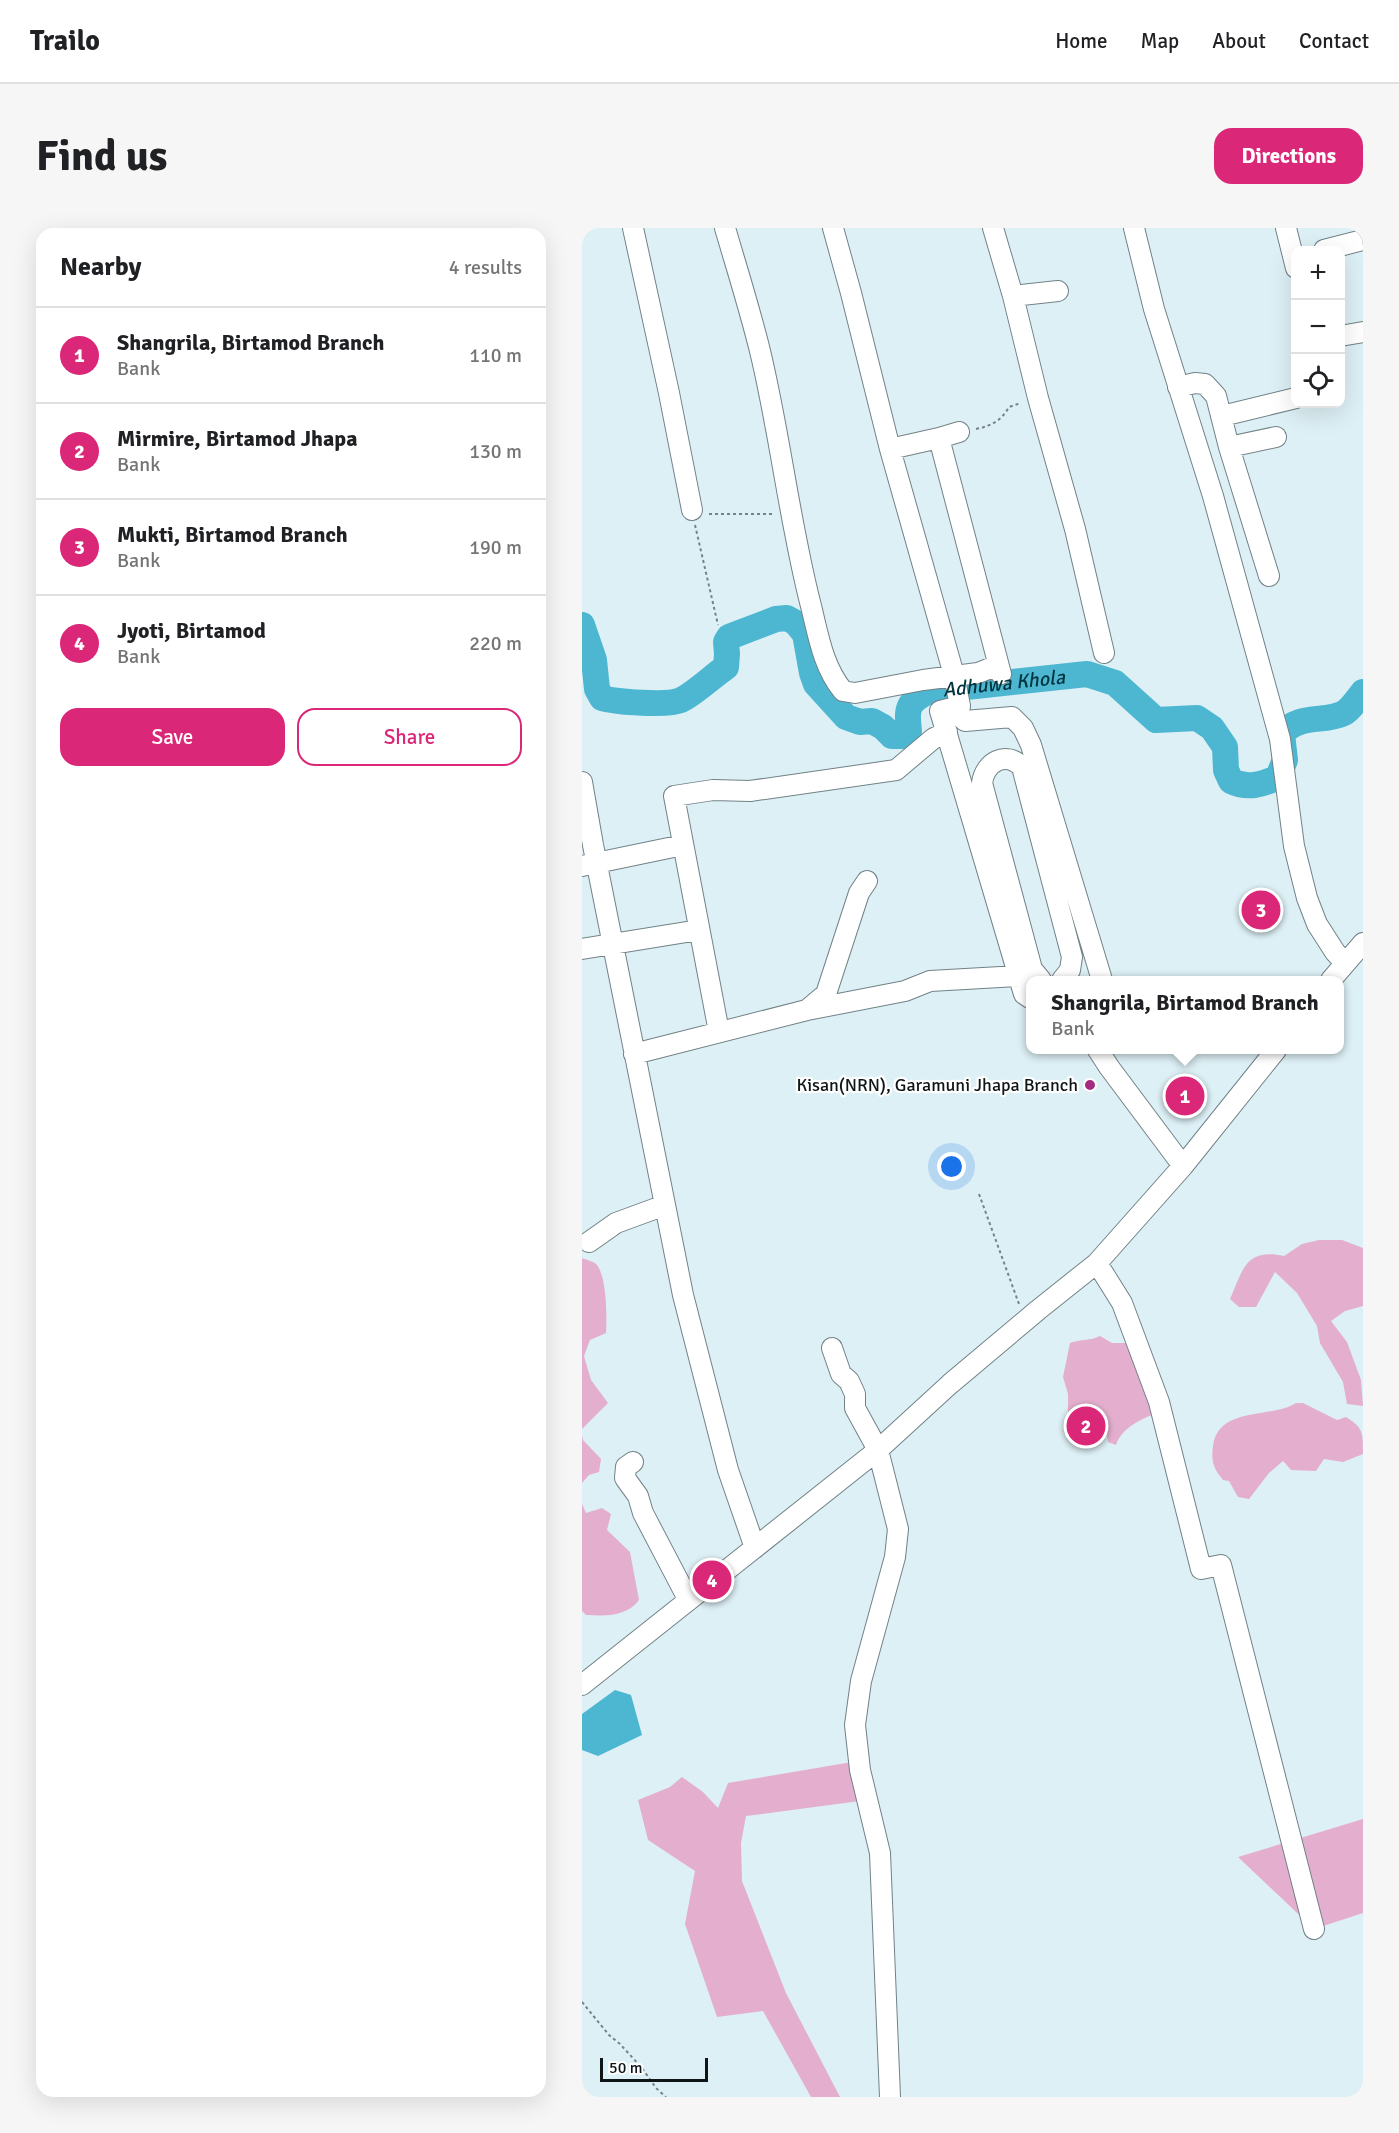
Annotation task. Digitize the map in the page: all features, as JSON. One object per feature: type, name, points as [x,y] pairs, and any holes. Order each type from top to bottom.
[{"type":"street","points":[[633,228],[692,510]]},
{"type":"street","points":[[725,228],[760,351],[790,513],[827,667],[843,691],[855,693],[1000,669],[939,438]]},
{"type":"street","points":[[833,228],[890,449],[954,677],[959,703],[958,715],[965,721],[1012,717],[1023,728],[1031,745],[1100,976]]},
{"type":"street","points":[[993,228],[1075,529],[1104,653]]},
{"type":"street","points":[[1134,228],[1154,309],[1214,496],[1280,739],[1294,846],[1307,898],[1317,924],[1335,952],[1357,954]]},
{"type":"street","points":[[1286,228],[1291,247]]},
{"type":"street","points":[[1340,246],[1363,240]]},
{"type":"street","points":[[1013,296],[1058,291]]},
{"type":"street","points":[[1345,335],[1363,332]]},
{"type":"street","points":[[1178,387],[1195,383],[1205,384],[1216,396],[1229,447],[1269,576]]},
{"type":"street","points":[[1222,416],[1291,399]]},
{"type":"street","points":[[890,449],[959,432]]},
{"type":"street","points":[[1229,447],[1276,437]]},
{"type":"street","points":[[959,703],[940,711],[1026,995]]},
{"type":"street","points":[[719,1032],[674,796],[713,790],[750,791],[896,770],[934,738],[947,732]]},
{"type":"street","points":[[1037,976],[1032,969],[982,783],[985,770],[1002,759],[1017,762],[1022,767],[1072,957],[1070,970],[1066,976]]},
{"type":"street","points":[[582,782],[589,865],[613,944],[683,1295],[728,1470],[756,1548]]},
{"type":"street","points":[[589,865],[684,845]]},
{"type":"street","points":[[807,1010],[826,994],[859,893],[867,881]]},
{"type":"street","points":[[582,949],[699,930]]},
{"type":"street","points":[[1336,976],[1357,954]]},
{"type":"street","points":[[634,1054],[807,1010],[904,991],[930,981],[1019,976]]},
{"type":"street","points":[[1101,1054],[1183,1166]]},
{"type":"street","points":[[582,1685],[878,1450],[950,1384],[1097,1263],[1183,1166],[1273,1054]]},
{"type":"street","points":[[589,1242],[616,1223],[665,1205]]},
{"type":"street","points":[[1097,1263],[1122,1303],[1155,1390],[1201,1569],[1221,1565],[1314,1929]]},
{"type":"street","points":[[832,1348],[842,1374],[849,1381],[855,1394],[855,1408],[878,1450],[898,1529],[895,1557],[861,1681],[855,1725],[860,1770],[880,1853],[890,2097]]},
{"type":"street","points":[[633,1462],[626,1467],[625,1478],[638,1496],[643,1513],[688,1599]]},
{"type":"path","points":[[959,432],[992,425],[1005,414],[1009,407],[1038,398]]},
{"type":"path","points":[[718,626],[692,510],[716,515],[790,513]]},
{"type":"path","points":[[979,1194],[1025,1321]]},
{"type":"path","points":[[582,2002],[666,2097]]},
{"type":"shaded area","points":[[1319,1240],[1342,1240],[1363,1248],[1363,1306],[1345,1311],[1331,1321],[1347,1342],[1361,1380],[1363,1406],[1347,1404],[1343,1382],[1320,1343],[1317,1326],[1297,1293],[1275,1272],[1256,1307],[1239,1307],[1230,1299],[1243,1271],[1253,1258],[1271,1254],[1284,1256],[1302,1244]]},
{"type":"shaded area","points":[[582,1258],[596,1264],[600,1270],[604,1287],[606,1333],[590,1340],[584,1356],[591,1380],[608,1403],[582,1429]]},
{"type":"shaded area","points":[[1100,1336],[1112,1343],[1129,1343],[1154,1414],[1126,1430],[1116,1445],[1108,1442],[1107,1436],[1079,1431],[1068,1412],[1068,1394],[1063,1377],[1070,1343]]},
{"type":"shaded area","points":[[1296,1403],[1303,1403],[1337,1420],[1346,1417],[1352,1421],[1361,1431],[1363,1454],[1343,1462],[1324,1459],[1316,1471],[1291,1470],[1283,1461],[1269,1473],[1249,1499],[1238,1497],[1229,1481],[1223,1480],[1213,1464],[1213,1446],[1217,1433],[1235,1419],[1285,1408]]},
{"type":"shaded area","points":[[582,1435],[583,1440],[601,1459],[599,1472],[589,1475],[582,1483]]},
{"type":"shaded area","points":[[582,1504],[586,1513],[602,1508],[611,1514],[607,1530],[630,1552],[639,1600],[628,1610],[608,1615],[586,1615],[582,1611]]},
{"type":"shaded area","points":[[852,1762],[860,1801],[746,1816],[741,1843],[742,1881],[786,1993],[840,2097],[811,2097],[763,2011],[717,2017],[685,1924],[695,1871],[648,1840],[638,1800],[670,1787],[682,1777],[703,1792],[718,1808],[728,1783]]},
{"type":"shaded area","points":[[1363,1819],[1363,1913],[1314,1929],[1238,1857]]},
{"type":"water","points":[[615,1690],[631,1695],[642,1735],[598,1756],[582,1750],[582,1714]]},
{"type":"waterway","name":"Adhuwa Khola","points":[[582,625],[594,660],[597,689],[602,698],[665,703],[681,700],[726,667],[726,642],[729,637],[776,619],[787,618],[796,623],[805,634],[816,684],[846,717],[860,722],[872,721],[892,736],[904,736],[909,731],[910,706],[929,691],[1087,674],[1115,683],[1156,720],[1197,718],[1212,728],[1225,747],[1226,770],[1231,781],[1243,785],[1260,784],[1278,777],[1285,760],[1282,734],[1289,727],[1296,723],[1329,718],[1344,713],[1363,692]]},
{"type":"place","name":"Mukti, Birtamod Branch","points":[[1261,910]]},
{"type":"place","name":"Kisan(NRN), Garamuni Jhapa Branch","points":[[1090,1085]]},
{"type":"place","name":"Shangrila, Birtamod Branch","points":[[1185,1096]]},
{"type":"place","name":"Mirmire, Birtamod Jhapa","points":[[1086,1426]]},
{"type":"place","name":"Jyoti, Birtamod","points":[[712,1580]]}]
